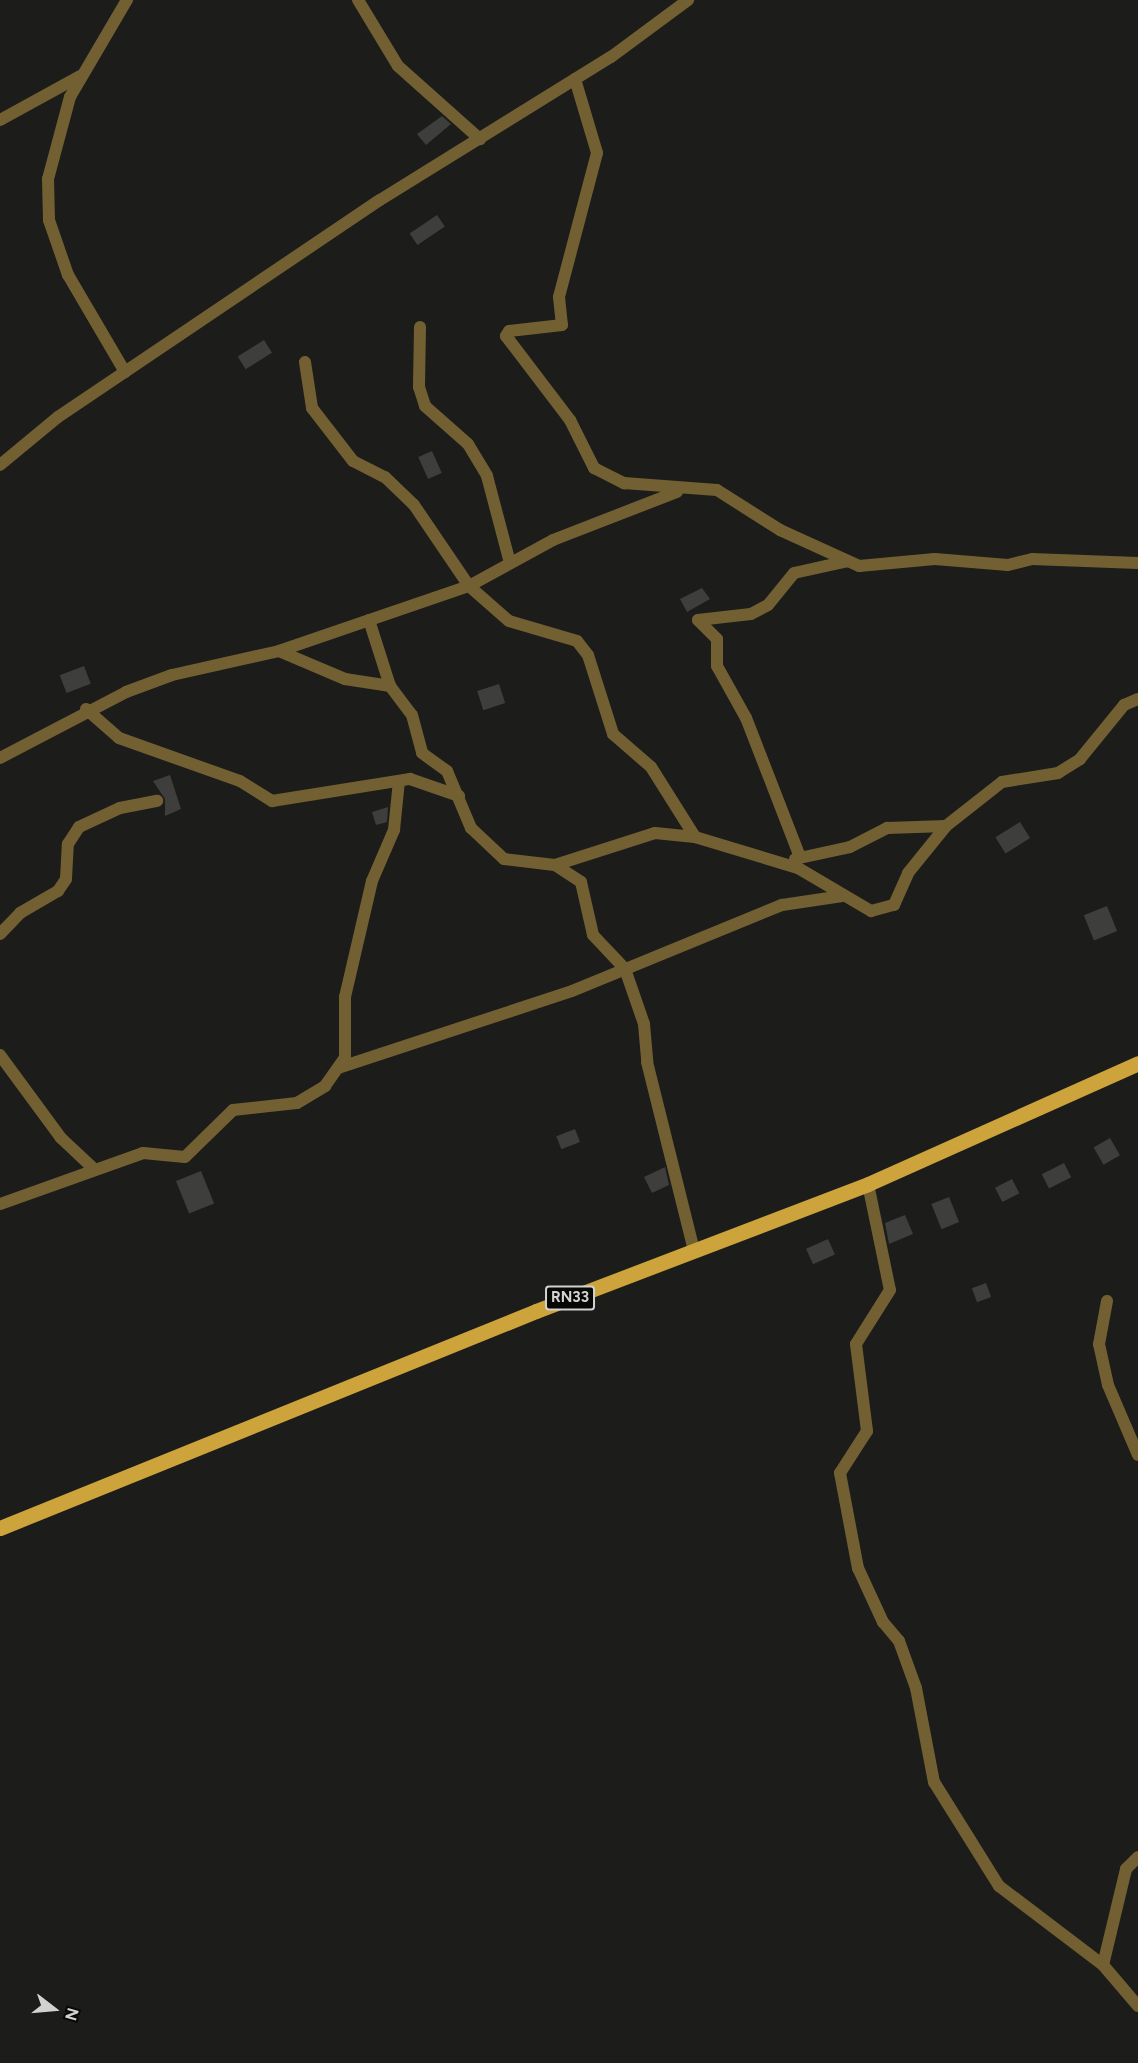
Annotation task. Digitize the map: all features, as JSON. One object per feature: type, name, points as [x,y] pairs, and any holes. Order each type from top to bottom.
[{"type":"main road","name":"RN33","points":[[0,1528],[693,1250],[868,1184],[1138,1063]]},
{"type":"street","points":[[125,372],[68,274],[49,220],[48,179],[80,76],[127,0]]},
{"type":"street","points":[[358,0],[399,66],[480,138]]},
{"type":"street","points":[[0,465],[125,372],[480,138],[575,79],[688,0]]},
{"type":"street","points":[[0,120],[80,76]]},
{"type":"street","points":[[575,79],[597,153],[559,297],[562,325],[509,331],[506,336],[570,420],[594,468],[624,483],[717,490],[780,530],[859,566],[936,559],[1008,565],[1032,559],[1138,563]]},
{"type":"street","points":[[420,327],[419,387],[425,406],[468,444],[487,476],[510,563]]},
{"type":"street","points":[[305,362],[312,408],[353,461],[385,477],[414,505],[469,586],[509,621],[577,641],[588,655],[613,734],[651,767],[695,837]]},
{"type":"street","points":[[0,758],[86,709],[172,675],[279,651],[469,586],[510,563],[641,501],[692,488]]},
{"type":"street","points":[[800,857],[746,718],[717,666],[717,639],[698,620],[751,614],[768,605],[794,573],[849,561]]},
{"type":"street","points":[[369,620],[390,686],[412,715],[422,753],[437,760],[459,796],[471,828],[504,859],[555,864],[655,833],[695,837],[820,878],[842,896],[871,911],[894,905],[908,873],[946,826],[1002,782],[1058,773],[1080,759],[1124,705],[1138,699]]},
{"type":"street","points":[[279,651],[345,679],[390,686]]},
{"type":"street","points":[[86,709],[119,738],[240,781],[272,801],[399,781],[437,785],[459,796]]},
{"type":"street","points":[[0,1204],[93,1168],[143,1153],[185,1157],[233,1110],[297,1103],[325,1086],[345,1057],[342,1018],[354,956],[372,881],[394,830],[399,781]]},
{"type":"street","points":[[0,934],[20,913],[58,891],[66,879],[68,844],[80,828],[120,808],[157,801]]},
{"type":"street","points":[[783,864],[800,857],[850,847],[887,828],[946,826]]},
{"type":"street","points":[[555,864],[581,882],[593,935],[625,969],[645,1024],[647,1062],[693,1250]]},
{"type":"street","points":[[338,1068],[625,969],[782,905],[842,896]]},
{"type":"street","points":[[0,1055],[61,1138],[93,1168]]},
{"type":"street","points":[[868,1184],[890,1290],[856,1344],[867,1431],[840,1473],[858,1568],[883,1622],[899,1641],[916,1688],[934,1782],[999,1886],[1103,1965],[1138,2006]]},
{"type":"street","points":[[1107,1301],[1099,1344],[1108,1386],[1138,1455]]},
{"type":"street","points":[[1103,1965],[1126,1869],[1138,1857]]},
{"type":"building","points":[[442,116],[451,124],[426,145],[417,134]]},
{"type":"building","points":[[437,215],[445,227],[417,245],[410,233]]},
{"type":"building","points":[[264,340],[272,353],[246,369],[238,356]]},
{"type":"building","points":[[432,451],[442,473],[428,479],[418,457]]},
{"type":"building","points":[[702,588],[710,599],[687,612],[680,599]]},
{"type":"building","points":[[84,666],[91,684],[67,693],[60,675]]},
{"type":"building","points":[[499,684],[505,703],[483,710],[477,691]]},
{"type":"building","points":[[170,775],[181,809],[165,816],[165,799],[153,781]]},
{"type":"building","points":[[388,807],[387,822],[376,825],[372,812]]},
{"type":"building","points":[[1020,822],[1030,838],[1005,853],[995,837]]},
{"type":"building","points":[[1107,906],[1117,931],[1094,940],[1084,915]]},
{"type":"building","points":[[575,1129],[580,1142],[561,1149],[556,1136]]},
{"type":"building","points":[[1110,1138],[1120,1155],[1104,1165],[1094,1148]]},
{"type":"building","points":[[1064,1163],[1071,1177],[1049,1189],[1042,1174]]},
{"type":"building","points":[[665,1167],[669,1185],[652,1193],[644,1177]]},
{"type":"building","points":[[201,1171],[214,1203],[189,1214],[176,1181]]},
{"type":"building","points":[[1012,1179],[1019,1193],[1002,1202],[995,1188]]},
{"type":"building","points":[[949,1197],[959,1222],[941,1229],[931,1204]]},
{"type":"building","points":[[905,1215],[913,1234],[889,1244],[885,1223]]},
{"type":"building","points":[[828,1239],[835,1255],[813,1264],[806,1249]]},
{"type":"building","points":[[986,1283],[991,1297],[977,1302],[972,1288]]}]
